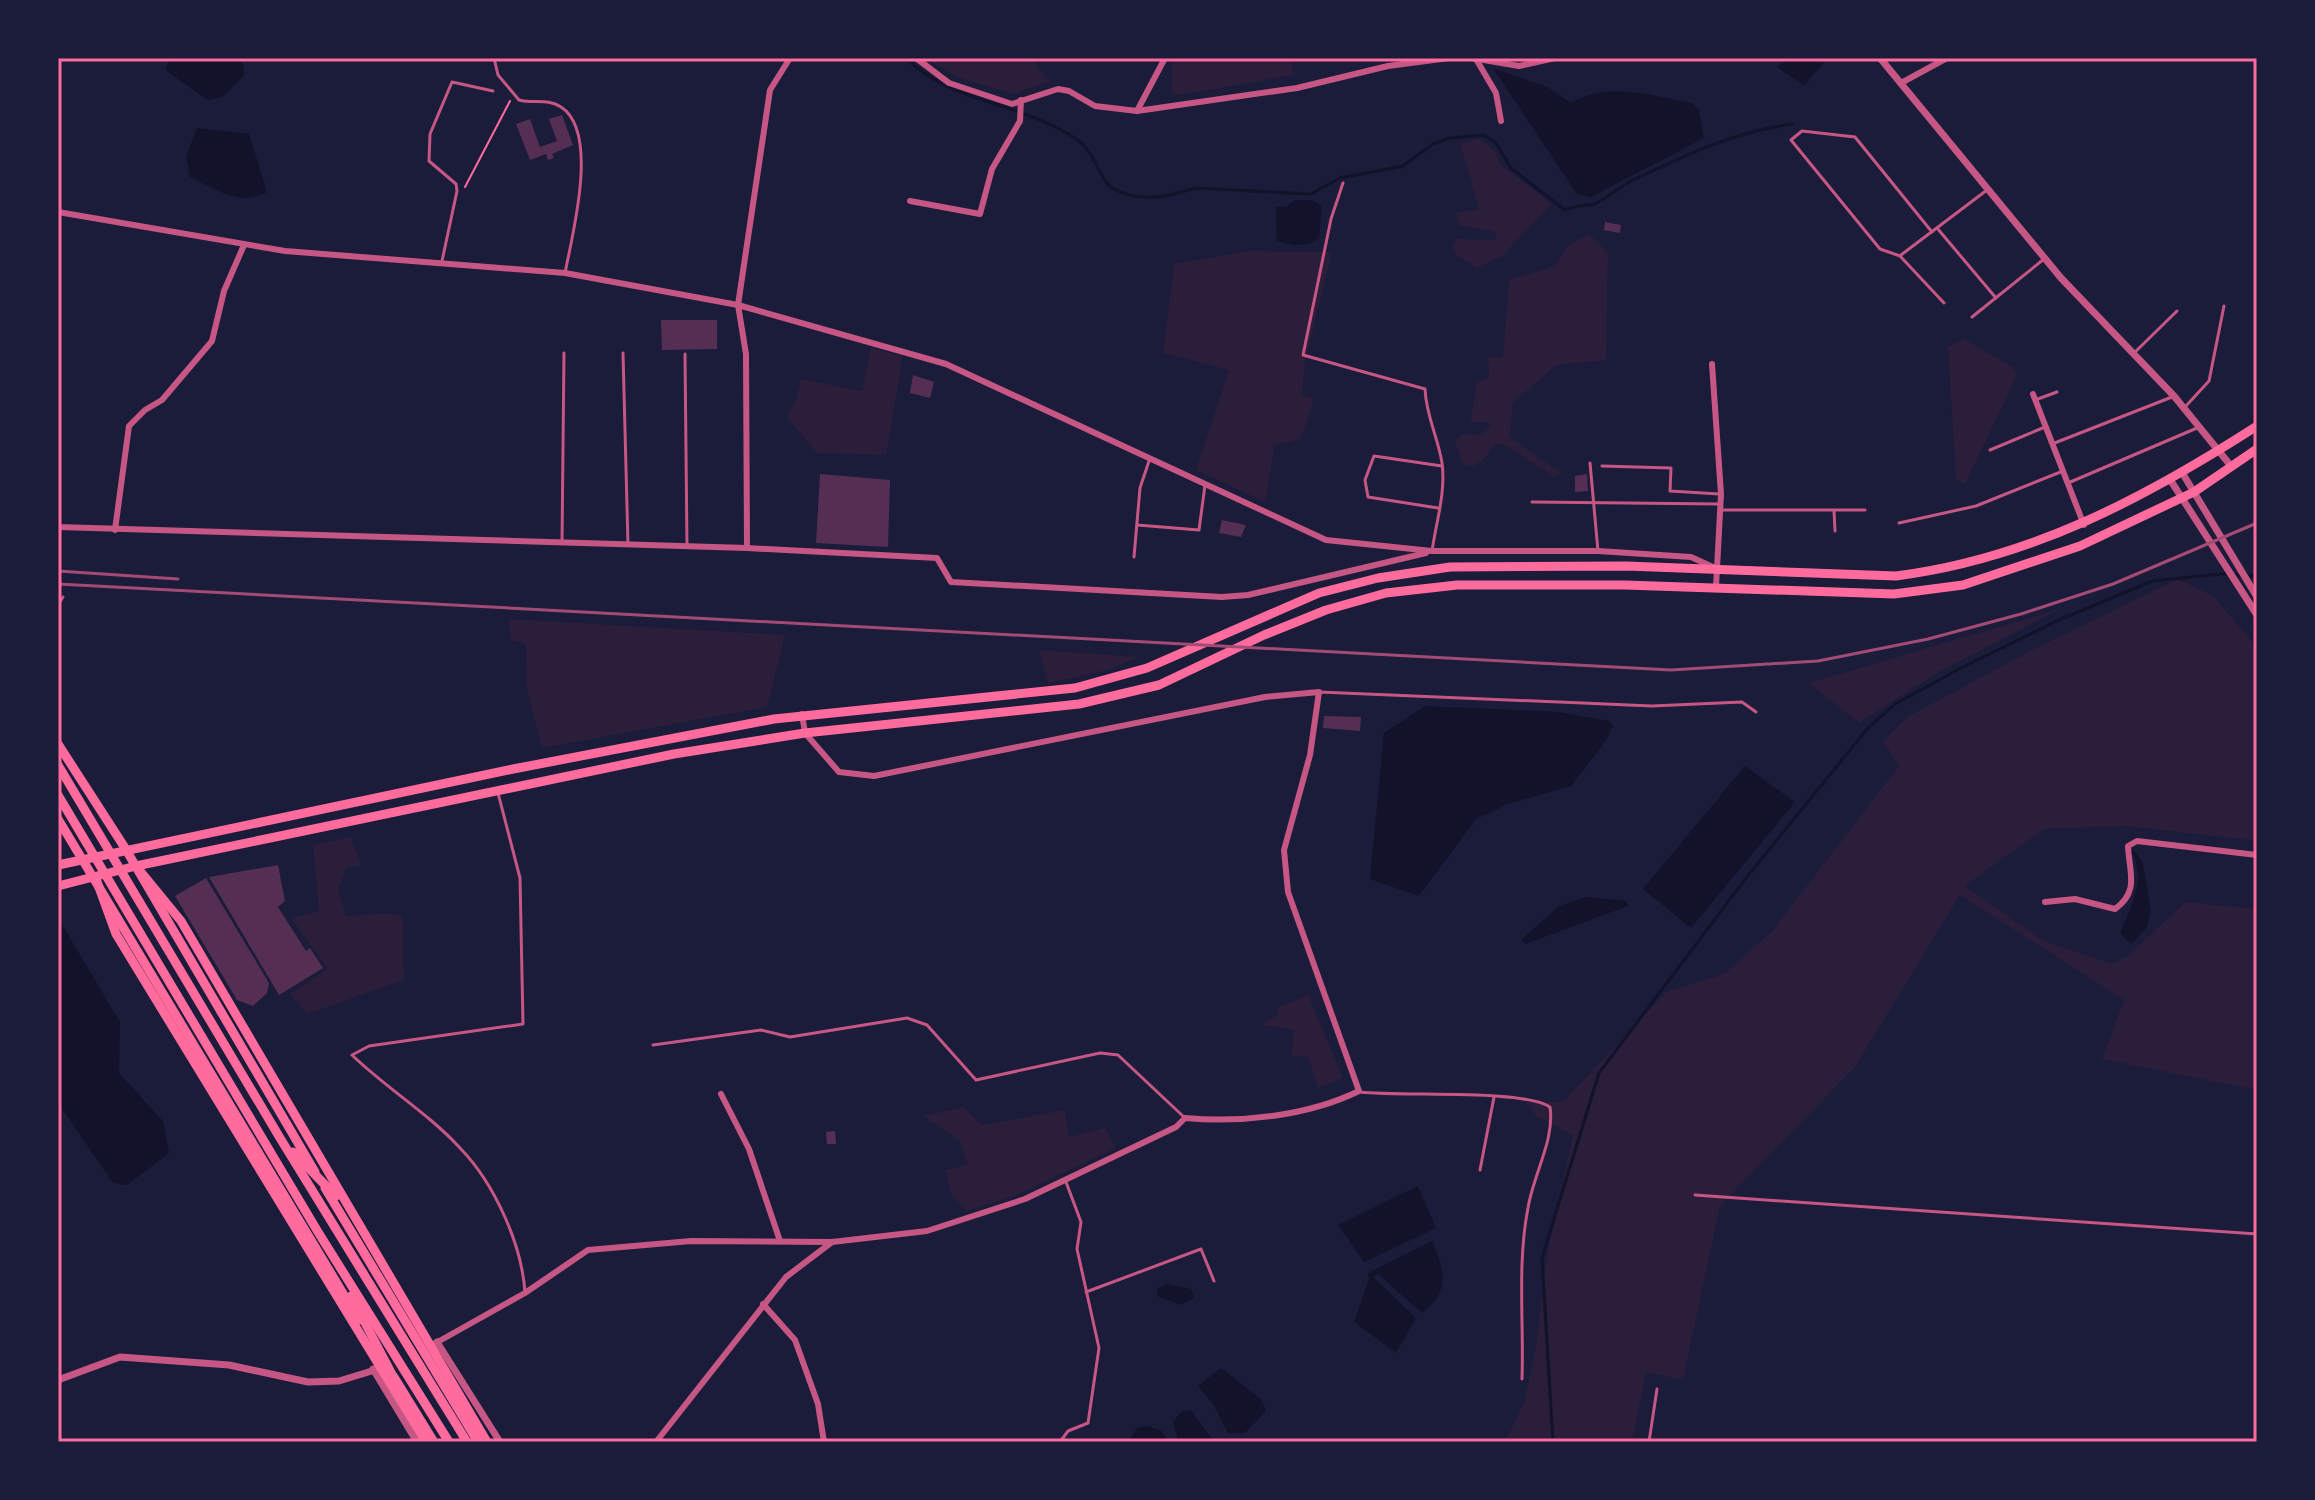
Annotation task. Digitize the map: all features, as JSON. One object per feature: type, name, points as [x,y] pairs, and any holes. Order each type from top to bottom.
[{"type":"main road","points":[[58,865],[125,848],[441,783],[802,714],[1075,688],[1159,664],[1244,623],[1319,593],[1407,573],[1450,567],[1626,566],[1896,576],[1958,567],[2084,525],[2171,481],[2257,426]]},
{"type":"main road","points":[[58,886],[96,879],[136,866],[674,754],[805,733],[1079,704],[1159,685],[1264,635],[1326,610],[1386,593],[1457,585],[1625,585],[1894,594],[1963,585],[2080,546],[2194,492],[2257,449]]},
{"type":"main road","points":[[58,744],[61,756],[136,866],[421,1351],[478,1442]]},
{"type":"main road","points":[[58,765],[280,1138],[467,1442]]},
{"type":"main road","points":[[441,783],[444,804]]},
{"type":"main road","points":[[58,795],[318,1232],[449,1442]]},
{"type":"main road","points":[[285,815],[288,834]]},
{"type":"main road","points":[[58,819],[434,1442]]},
{"type":"main road","points":[[136,866],[167,901],[202,957],[487,1442]]},
{"type":"main road","points":[[96,879],[116,934],[427,1442]]},
{"type":"main road","points":[[280,1138],[348,1208]]},
{"type":"main road","points":[[318,1232],[427,1442]]},
{"type":"street","points":[[747,548],[746,354],[738,305],[770,90],[790,58]]},
{"type":"street","points":[[916,58],[949,83],[1012,104],[1058,89],[1069,91],[1095,106],[1137,111],[1282,90],[1388,66],[1449,58]]},
{"type":"street","points":[[1137,111],[1165,58]]},
{"type":"street","points":[[1474,58],[1519,66],[1555,58]]},
{"type":"street","points":[[1474,58],[1496,93],[1501,121]]},
{"type":"street","points":[[1880,58],[2044,258],[2185,407],[2231,466]]},
{"type":"street","points":[[1901,83],[1947,58]]},
{"type":"street","points":[[910,201],[980,214],[992,169],[1020,121],[1022,103]]},
{"type":"street","points":[[58,212],[244,245],[565,273],[738,305],[946,364],[1149,461],[1326,540],[1432,551],[1598,551],[1691,557],[1717,569]]},
{"type":"street","points":[[115,530],[129,426],[145,410],[162,400],[212,341],[224,291],[244,245]]},
{"type":"street","points":[[1712,364],[1721,494],[1716,587]]},
{"type":"street","points":[[2034,397],[2084,525]]},
{"type":"street","points":[[2183,474],[2257,597]]},
{"type":"street","points":[[2171,481],[2257,615]]},
{"type":"street","points":[[58,527],[747,548],[937,558],[951,582],[1222,597],[1248,595],[1432,551]]},
{"type":"street","points":[[421,1351],[525,1293],[588,1250],[691,1241],[832,1242],[927,1231],[1025,1199],[1176,1127],[1185,1118],[1275,1115],[1337,1102],[1359,1091],[1288,892],[1284,850],[1310,755],[1319,692],[1265,697],[874,776],[839,772],[805,733],[802,714]]},
{"type":"street","points":[[2045,902],[2075,899],[2115,909],[2126,901],[2134,882],[2128,846],[2137,841],[2257,855]]},
{"type":"street","points":[[721,1094],[749,1149],[780,1241]]},
{"type":"street","points":[[656,1442],[786,1277],[832,1242]]},
{"type":"street","points":[[763,1304],[795,1340],[818,1404],[824,1442]]},
{"type":"street","points":[[437,1342],[500,1442]]},
{"type":"street","points":[[58,1380],[120,1357],[229,1365],[308,1382],[339,1381],[387,1367]]},
{"type":"street","points":[[373,1369],[417,1442]]},
{"type":"lane","points":[[494,58],[498,75],[519,100],[549,101],[563,108],[572,119],[579,142],[582,190],[565,273]]},
{"type":"lane","points":[[442,264],[457,191],[456,184],[429,161],[430,134],[452,82],[493,91]]},
{"type":"lane","points":[[1932,232],[1855,137],[1802,131],[1791,140],[1880,249],[1900,256],[1944,303]]},
{"type":"lane","points":[[1343,183],[1331,219],[1303,355],[1425,389],[1428,420],[1437,439],[1442,466],[1432,551]]},
{"type":"lane","points":[[1900,256],[1987,190]]},
{"type":"lane","points":[[1937,228],[1996,298]]},
{"type":"lane","points":[[1972,317],[2044,258]]},
{"type":"lane","points":[[2185,407],[2209,381],[2224,306]]},
{"type":"lane","points":[[2133,354],[2177,311]]},
{"type":"lane","points":[[562,543],[564,353]]},
{"type":"lane","points":[[623,353],[628,545]]},
{"type":"lane","points":[[685,354],[687,547]]},
{"type":"lane","points":[[2034,397],[2057,392]]},
{"type":"lane","points":[[2052,444],[2174,396]]},
{"type":"lane","points":[[1990,450],[2046,427]]},
{"type":"lane","points":[[2068,483],[2201,427]]},
{"type":"lane","points":[[1439,509],[1368,497],[1365,480],[1374,456],[1442,466]]},
{"type":"lane","points":[[1134,557],[1140,488],[1149,461]]},
{"type":"lane","points":[[1590,463],[1598,551]]},
{"type":"lane","points":[[1602,466],[1671,468],[1670,491],[1721,494]]},
{"type":"lane","points":[[1899,523],[1976,506],[2063,471]]},
{"type":"lane","points":[[1137,525],[1199,530],[1205,485]]},
{"type":"lane","points":[[1532,502],[1865,510]]},
{"type":"lane","points":[[1834,511],[1835,531]]},
{"type":"lane","points":[[58,605],[63,597]]},
{"type":"lane","points":[[1319,692],[1625,705],[1742,702],[1756,712]]},
{"type":"lane","points":[[498,792],[520,878],[523,1024],[369,1046],[352,1055],[461,1149],[503,1217],[524,1270],[525,1293]]},
{"type":"lane","points":[[653,1045],[761,1030],[790,1037],[907,1018],[927,1025],[976,1080],[1100,1053],[1118,1055],[1185,1118]]},
{"type":"lane","points":[[1359,1091],[1400,1096],[1494,1097],[1541,1101],[1550,1107],[1551,1114],[1528,1206],[1521,1268],[1522,1379]]},
{"type":"lane","points":[[1480,1170],[1494,1097]]},
{"type":"lane","points":[[1060,1442],[1068,1431],[1088,1423],[1099,1348],[1077,1249],[1081,1222],[1065,1178]]},
{"type":"lane","points":[[1695,1195],[2257,1234]]},
{"type":"lane","points":[[1086,1292],[1201,1249],[1214,1281]]},
{"type":"lane","points":[[1649,1442],[1657,1389]]},
{"type":"path","points":[[457,191],[467,186],[513,95]]},
{"type":"shaded area","points":[[170,58],[242,58],[244,75],[224,96],[208,100],[165,70]]},
{"type":"shaded area","points":[[925,58],[1030,58],[1050,81],[1014,94],[959,78]]},
{"type":"shaded area","points":[[1172,58],[1292,58],[1293,75],[1179,95],[1172,93]]},
{"type":"shaded area","points":[[1790,58],[1828,58],[1804,85],[1777,67]]},
{"type":"shaded area","points":[[1493,68],[1547,87],[1571,103],[1585,96],[1615,91],[1692,103],[1699,110],[1704,138],[1591,197],[1577,194]]},
{"type":"shaded area","points":[[197,128],[249,134],[267,192],[247,198],[237,197],[190,177],[186,157]]},
{"type":"shaded area","points":[[1479,139],[1495,151],[1500,164],[1552,204],[1502,256],[1477,268],[1455,254],[1453,246],[1456,239],[1495,240],[1497,235],[1492,231],[1460,226],[1456,213],[1479,209],[1460,143]]},
{"type":"shaded area","points":[[1295,200],[1312,200],[1322,206],[1319,237],[1305,245],[1277,241],[1276,207],[1286,207]]},
{"type":"shaded area","points":[[1589,234],[1608,253],[1606,360],[1556,365],[1513,403],[1510,437],[1561,473],[1554,477],[1507,446],[1496,444],[1482,461],[1473,466],[1463,464],[1455,442],[1463,434],[1479,435],[1492,426],[1486,422],[1470,422],[1477,382],[1489,378],[1488,357],[1503,358],[1509,280],[1555,266],[1566,247]]},
{"type":"shaded area","points":[[1249,251],[1332,252],[1305,363],[1302,395],[1314,399],[1301,439],[1275,445],[1265,502],[1196,470],[1229,370],[1163,353],[1174,264]]},
{"type":"shaded area","points":[[1964,339],[2013,367],[2017,375],[1965,484],[1956,480],[1948,347]]},
{"type":"shaded area","points":[[871,348],[903,356],[886,455],[817,453],[787,417],[801,379],[862,391]]},
{"type":"shaded area","points":[[2178,579],[2213,596],[2257,647],[2257,841],[2126,826],[2044,829],[1965,886],[2044,941],[2112,964],[2129,955],[2185,902],[2257,909],[2257,1090],[2102,1059],[2124,1000],[1960,895],[1855,1067],[1720,1206],[1683,1380],[1646,1372],[1632,1442],[1505,1442],[1524,1403],[1536,1346],[1547,1256],[1573,1135],[1537,1117],[1526,1102],[1563,1102],[1666,992],[1724,974],[1772,931],[1899,766],[1883,741],[1909,716],[2030,651]]},
{"type":"shaded area","points":[[2060,609],[1937,673],[1859,723],[1809,683]]},
{"type":"shaded area","points":[[509,619],[785,635],[767,707],[542,748],[527,690],[526,644],[511,640]]},
{"type":"shaded area","points":[[1039,650],[1138,657],[1108,670],[1048,683]]},
{"type":"shaded area","points":[[1425,706],[1559,712],[1608,721],[1613,726],[1605,742],[1571,786],[1508,804],[1476,819],[1419,896],[1370,879],[1384,733]]},
{"type":"shaded area","points":[[1745,766],[1795,802],[1691,928],[1643,889]]},
{"type":"shaded area","points":[[351,837],[361,865],[346,868],[338,889],[346,916],[387,913],[403,916],[404,980],[307,1014],[290,994],[328,969],[291,918],[319,911],[313,845]]},
{"type":"shaded area","points":[[2134,851],[2142,860],[2151,911],[2146,929],[2131,944],[2120,933],[2137,883]]},
{"type":"shaded area","points":[[1587,897],[1626,901],[1628,906],[1525,944],[1521,940],[1559,906]]},
{"type":"shaded area","points":[[58,918],[120,1022],[119,1073],[163,1121],[169,1153],[127,1185],[113,1183],[58,1103]]},
{"type":"shaded area","points":[[1308,995],[1343,1078],[1318,1088],[1308,1056],[1291,1056],[1294,1030],[1261,1025],[1279,1014],[1276,1008]]},
{"type":"shaded area","points":[[963,1107],[982,1125],[1065,1110],[1069,1137],[1105,1128],[1116,1148],[1015,1196],[967,1211],[952,1196],[945,1170],[968,1165],[960,1141],[923,1116]]},
{"type":"shaded area","points":[[1418,1186],[1436,1228],[1364,1262],[1338,1225]]},
{"type":"shaded area","points":[[1433,1241],[1442,1271],[1441,1288],[1438,1296],[1422,1313],[1378,1274],[1373,1277],[1416,1318],[1396,1353],[1354,1322],[1369,1279],[1368,1273]]},
{"type":"shaded area","points":[[1167,1284],[1191,1289],[1194,1297],[1181,1305],[1157,1296],[1157,1289]]},
{"type":"shaded area","points":[[1221,1368],[1261,1399],[1266,1411],[1245,1433],[1228,1433],[1214,1405],[1198,1386]]},
{"type":"shaded area","points":[[1191,1410],[1214,1442],[1179,1442],[1173,1422],[1181,1412]]},
{"type":"shaded area","points":[[1148,1426],[1162,1431],[1168,1442],[1128,1442],[1137,1428]]},
{"type":"building","points":[[562,115],[573,145],[552,154],[554,158],[548,160],[546,154],[530,160],[516,124],[530,119],[540,147],[557,141],[549,119]]},
{"type":"building","points":[[1605,222],[1621,225],[1620,233],[1604,230]]},
{"type":"building","points":[[661,320],[717,320],[717,349],[662,350]]},
{"type":"building","points":[[913,375],[934,382],[930,398],[910,393]]},
{"type":"building","points":[[820,474],[890,480],[888,547],[816,543]]},
{"type":"building","points":[[1587,474],[1588,491],[1575,492],[1575,476]]},
{"type":"building","points":[[1222,520],[1246,525],[1241,537],[1219,533]]},
{"type":"building","points":[[1324,716],[1361,717],[1360,731],[1323,728]]},
{"type":"building","points":[[278,865],[285,901],[278,907],[306,951],[310,948],[323,968],[279,995],[209,877]]},
{"type":"building","points":[[206,878],[269,983],[267,993],[253,1006],[237,1000],[175,896]]},
{"type":"building","points":[[835,1131],[836,1144],[827,1144],[826,1132]]},
{"type":"waterway","points":[[906,58],[945,85],[1058,128],[1084,146],[1110,187],[1141,197],[1162,196],[1195,188],[1311,194],[1340,178],[1403,166],[1433,144],[1450,138],[1484,135],[1496,143],[1511,168],[1565,210],[1594,204],[1631,181],[1709,146],[1792,124]]},
{"type":"waterway","points":[[1553,1442],[1542,1258],[1599,1073],[1746,878],[1867,729],[1895,704],[1959,669],[2059,620],[2152,581],[2220,574],[2257,576]]},
{"type":"railway","points":[[58,584],[1671,670],[1818,661],[1928,639],[2021,614],[2113,584],[2257,523]]},
{"type":"railway","points":[[58,571],[178,579]]}]
